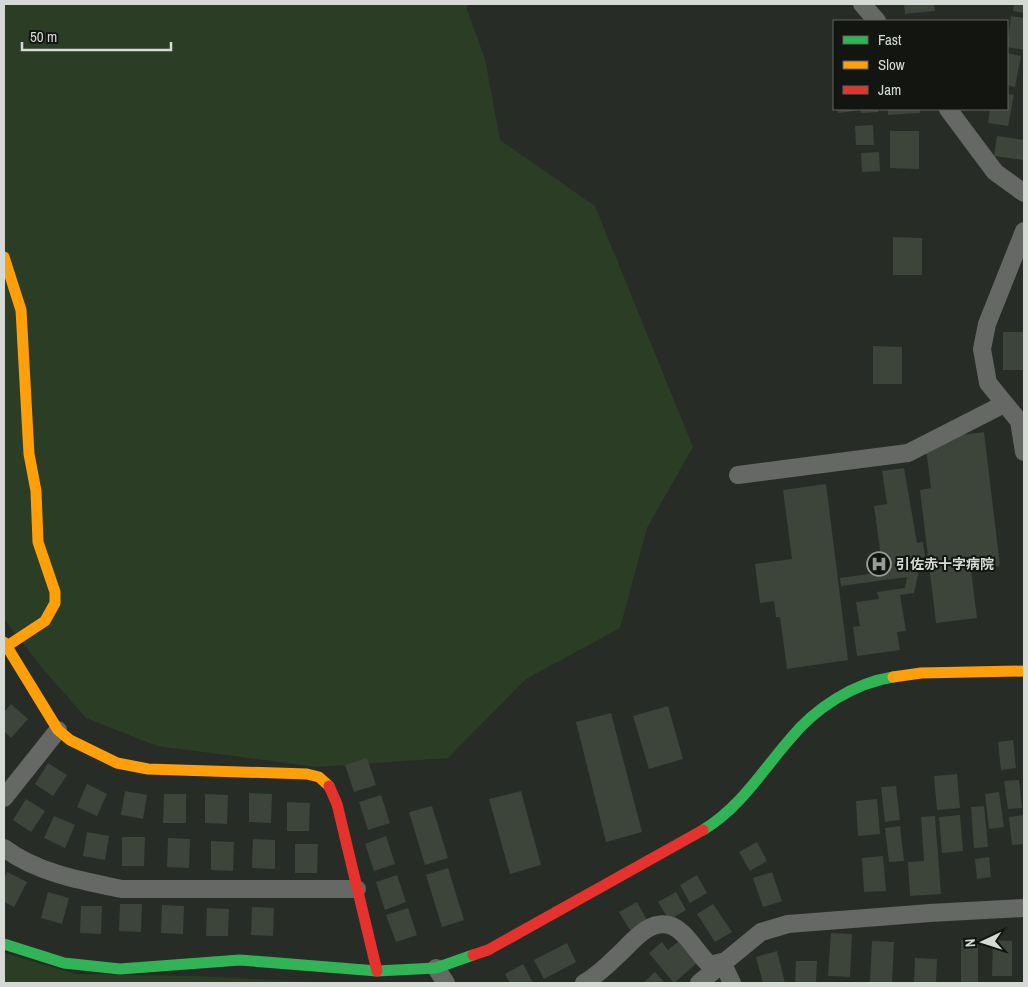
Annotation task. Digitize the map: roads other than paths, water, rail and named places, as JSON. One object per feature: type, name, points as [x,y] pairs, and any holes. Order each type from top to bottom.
[{"type":"street","points":[[862,4],[876,20]]},
{"type":"street","points":[[949,110],[996,172],[1024,193]]},
{"type":"street","points":[[1024,231],[987,324],[982,349],[988,383],[1019,421],[1024,452]]},
{"type":"street","points":[[4,256],[21,310],[29,454],[31,473],[35,483],[38,544],[53,580],[55,596],[52,612],[42,627],[5,644],[58,730],[70,740],[117,763],[148,769],[307,774],[325,779],[332,787],[337,804],[376,972]]},
{"type":"street","points":[[738,475],[908,453],[1004,404]]},
{"type":"street","points":[[4,944],[64,963],[120,969],[240,960],[376,972],[436,968],[488,950],[674,848],[717,822],[747,793],[791,737],[819,711],[847,693],[875,680],[920,673],[1024,671]]},
{"type":"street","points":[[4,798],[58,730]]},
{"type":"street","points":[[4,848],[14,856],[52,872],[86,882],[122,889],[357,889]]},
{"type":"street","points":[[699,983],[722,962],[761,932],[788,924],[930,912],[1024,908]]},
{"type":"street","points":[[584,983],[619,955],[632,939],[646,930],[662,924],[673,926],[686,937],[710,965],[722,962]]},
{"type":"street","points":[[722,962],[732,983]]},
{"type":"street","points":[[436,968],[446,983]]},
{"type":"place","name":"引佐赤十字病院","points":[[879,564]]}]
